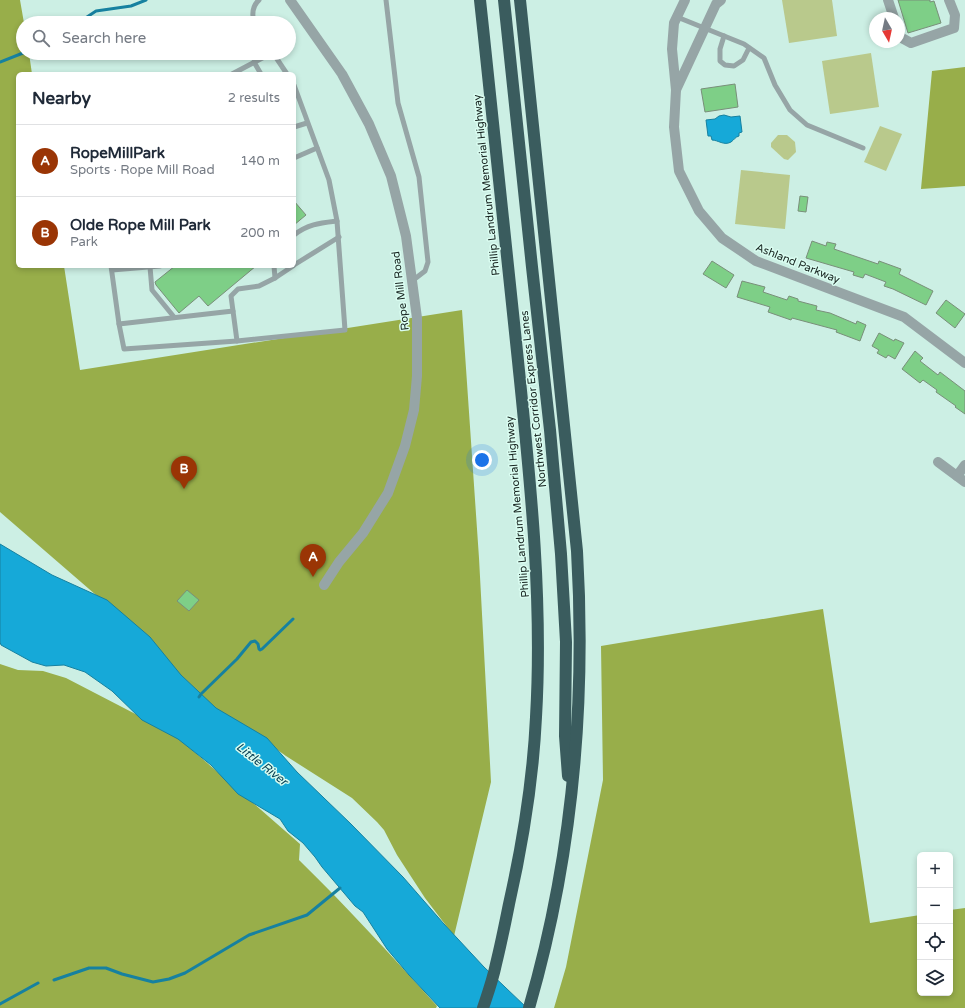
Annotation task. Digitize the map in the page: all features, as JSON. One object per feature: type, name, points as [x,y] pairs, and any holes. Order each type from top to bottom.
[{"type":"highway","name":"Northwest Corridor Express Lanes","points":[[504,0],[562,554],[566,642],[565,736],[571,797]]},
{"type":"highway","points":[[520,0],[577,551],[580,634],[577,736],[571,797],[558,884],[550,925],[529,1008]]},
{"type":"highway","points":[[524,42],[526,0]]},
{"type":"highway","name":"Phillip Landrum Memorial Highway","points":[[480,2],[527,448],[536,553],[538,609],[536,718],[527,809],[518,863],[496,964],[484,1008]]},
{"type":"street","name":"Rope Mill Road","points":[[290,0],[342,74],[369,124],[391,176],[406,236],[417,318],[417,376],[414,410],[405,446],[388,493],[363,533],[339,562],[324,585]]},
{"type":"street","name":"Ashland Parkway","points":[[685,0],[674,23],[672,49],[676,90],[674,127],[679,171],[699,211],[722,238],[756,261],[904,316],[965,363]]},
{"type":"street","name":"Ashland Parkway","points":[[676,90],[716,4],[721,0]]},
{"type":"street","points":[[888,0],[892,12]]},
{"type":"street","points":[[905,40],[911,43],[954,28],[955,15],[950,0]]},
{"type":"street","points":[[938,462],[961,478],[965,465]]},
{"type":"lane","points":[[252,16],[256,3],[259,0]]},
{"type":"lane","points":[[386,0],[398,103],[418,177],[428,262],[425,271],[412,281]]},
{"type":"lane","points":[[677,17],[744,44],[764,58],[775,85],[790,110],[807,125],[863,148]]},
{"type":"lane","points":[[724,36],[720,48],[720,61],[725,65],[734,66],[743,60],[749,48]]},
{"type":"lane","points":[[236,72],[258,60]]},
{"type":"lane","points":[[278,60],[286,72]]},
{"type":"lane","points":[[254,62],[260,72]]},
{"type":"lane","points":[[112,268],[124,350],[237,341],[345,330],[339,238],[329,180],[296,91]]},
{"type":"lane","points":[[296,126],[307,122]]},
{"type":"lane","points":[[296,157],[317,148]]},
{"type":"lane","points":[[296,232],[315,223],[337,221]]},
{"type":"lane","points":[[296,264],[339,238]]},
{"type":"lane","points":[[150,268],[152,290],[174,317]]},
{"type":"lane","points":[[274,268],[275,278]]},
{"type":"lane","points":[[237,341],[231,296],[238,289],[259,286],[290,268]]},
{"type":"lane","points":[[119,324],[234,311]]},
{"type":"green space","points":[[0,0],[20,0],[23,16],[16,16],[16,60],[30,60],[32,72],[16,72],[16,268],[64,268],[80,370],[462,310],[479,558],[491,782],[454,936],[425,898],[397,855],[384,830],[352,798],[286,756],[258,736],[224,717],[111,608],[0,512]]},
{"type":"green space","points":[[782,0],[832,0],[837,36],[789,43]]},
{"type":"green space","points":[[871,53],[879,107],[830,114],[822,61]]},
{"type":"green space","points":[[965,67],[965,186],[921,189],[932,71]]},
{"type":"green space","points":[[880,126],[902,134],[886,171],[864,162]]},
{"type":"green space","points":[[778,135],[787,135],[795,142],[796,152],[788,160],[784,159],[771,147],[771,143]]},
{"type":"green space","points":[[741,170],[790,175],[785,229],[735,224]]},
{"type":"green space","points":[[823,609],[870,923],[917,915],[917,996],[953,996],[953,910],[965,908],[965,1008],[554,1008],[566,967],[603,780],[601,646]]},
{"type":"green space","points":[[0,664],[18,670],[43,671],[66,678],[174,734],[300,844],[299,860],[386,950],[437,1006],[436,1008],[0,1008]]},
{"type":"water","points":[[724,115],[731,117],[740,116],[742,132],[739,133],[739,136],[728,143],[712,140],[711,136],[708,136],[706,120],[715,119]]},
{"type":"water","name":"Little River","points":[[0,544],[52,575],[107,600],[150,637],[181,675],[216,708],[267,738],[297,772],[403,877],[484,967],[527,1008],[440,1008],[387,949],[363,912],[355,906],[303,843],[288,831],[280,819],[238,794],[211,765],[178,739],[142,720],[112,691],[85,672],[64,665],[46,666],[32,662],[1,645]]},
{"type":"building","points":[[898,0],[934,1],[941,23],[908,33],[905,23],[905,12],[902,12]]},
{"type":"building","points":[[735,84],[738,107],[705,112],[701,89]]},
{"type":"building","points":[[800,196],[808,197],[806,212],[798,211]]},
{"type":"building","points":[[296,203],[306,215],[296,223]]},
{"type":"building","points":[[812,241],[826,246],[827,242],[836,244],[834,249],[878,264],[879,261],[901,269],[899,274],[933,291],[926,305],[884,286],[886,282],[865,274],[863,278],[853,275],[854,272],[806,258]]},
{"type":"building","points":[[712,261],[734,275],[726,288],[703,274]]},
{"type":"building","points":[[172,268],[254,268],[208,306],[199,296],[179,313],[155,282]]},
{"type":"building","points":[[742,281],[765,287],[763,292],[787,300],[789,296],[798,299],[798,301],[817,306],[816,310],[830,313],[856,324],[857,321],[866,325],[860,341],[836,332],[837,330],[792,318],[791,320],[768,312],[770,307],[737,297]]},
{"type":"building","points":[[946,300],[965,314],[955,328],[936,313]]},
{"type":"building","points":[[879,333],[894,341],[895,339],[904,343],[895,359],[888,355],[886,358],[877,353],[879,350],[872,346]]},
{"type":"building","points":[[915,351],[923,358],[920,361],[938,375],[940,372],[965,391],[965,414],[923,380],[920,383],[902,369]]},
{"type":"building","points":[[187,590],[199,600],[189,611],[177,601]]},
{"type":"waterway","points":[[88,16],[96,11],[131,6],[146,0]]},
{"type":"waterway","points":[[0,62],[16,56]]},
{"type":"waterway","points":[[199,697],[237,659],[251,642],[255,641],[258,644],[259,649],[262,649],[293,619]]},
{"type":"waterway","points":[[54,980],[89,968],[106,968],[153,982],[169,979],[185,973],[249,935],[307,915],[340,888]]},
{"type":"waterway","points":[[0,1004],[38,983]]},
{"type":"place","name":"Olde Rope Mill Park","points":[[184,489]]},
{"type":"place","name":"RopeMillPark","points":[[313,577]]}]
